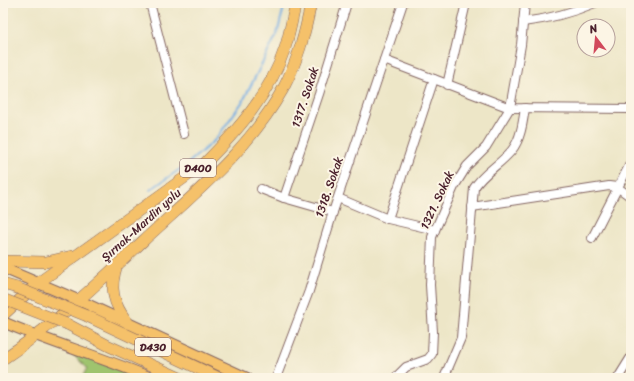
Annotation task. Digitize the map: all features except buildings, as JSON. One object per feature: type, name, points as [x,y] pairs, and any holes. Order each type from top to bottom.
[{"type":"highway","name":"Şırnak-Mardin yolu","points":[[3,315],[38,283],[205,163],[236,130],[263,93],[285,48],[296,3]]},
{"type":"highway","name":"Şırnak-Mardin yolu","points":[[3,359],[35,336],[117,265],[219,171],[252,134],[282,89],[302,45],[311,3]]},
{"type":"highway","points":[[3,261],[46,262],[80,253]]},
{"type":"highway","points":[[117,265],[113,277],[113,293],[119,311],[128,323]]},
{"type":"highway","name":"D430","points":[[3,284],[17,288],[87,316],[219,378]]},
{"type":"highway","name":"D430","points":[[3,299],[67,324],[109,346],[180,378]]},
{"type":"main road","points":[[3,268],[78,300],[247,378]]},
{"type":"main road","points":[[3,322],[35,336],[128,368],[151,378]]},
{"type":"street","points":[[150,3],[184,134]]},
{"type":"street","name":"1317. Sokak","points":[[284,198],[319,94],[347,3]]},
{"type":"street","name":"1318. Sokak","points":[[276,378],[309,291],[333,212],[403,3]]},
{"type":"street","points":[[447,85],[466,3]]},
{"type":"street","name":"1321. Sokak","points":[[394,378],[406,367],[428,359],[432,354],[433,332],[430,285],[432,237],[454,187],[467,166],[486,147],[510,108],[521,45],[525,3]]},
{"type":"street","points":[[523,22],[546,20],[595,3]]},
{"type":"street","points":[[384,60],[510,108],[631,109]]},
{"type":"street","points":[[388,219],[434,80]]},
{"type":"street","points":[[444,378],[461,338],[474,188],[486,172],[513,149],[522,125],[525,108]]},
{"type":"street","points":[[592,238],[615,196],[631,162]]},
{"type":"street","points":[[472,207],[609,186],[618,188],[631,197]]},
{"type":"street","points":[[261,188],[284,198],[333,212]]},
{"type":"street","points":[[338,198],[388,219],[435,230]]},
{"type":"street","points":[[618,378],[631,357]]},
{"type":"green space","points":[[64,346],[151,378],[82,378],[87,368]]},
{"type":"waterway","points":[[150,190],[186,165],[216,139],[243,101],[277,34],[285,3]]}]
